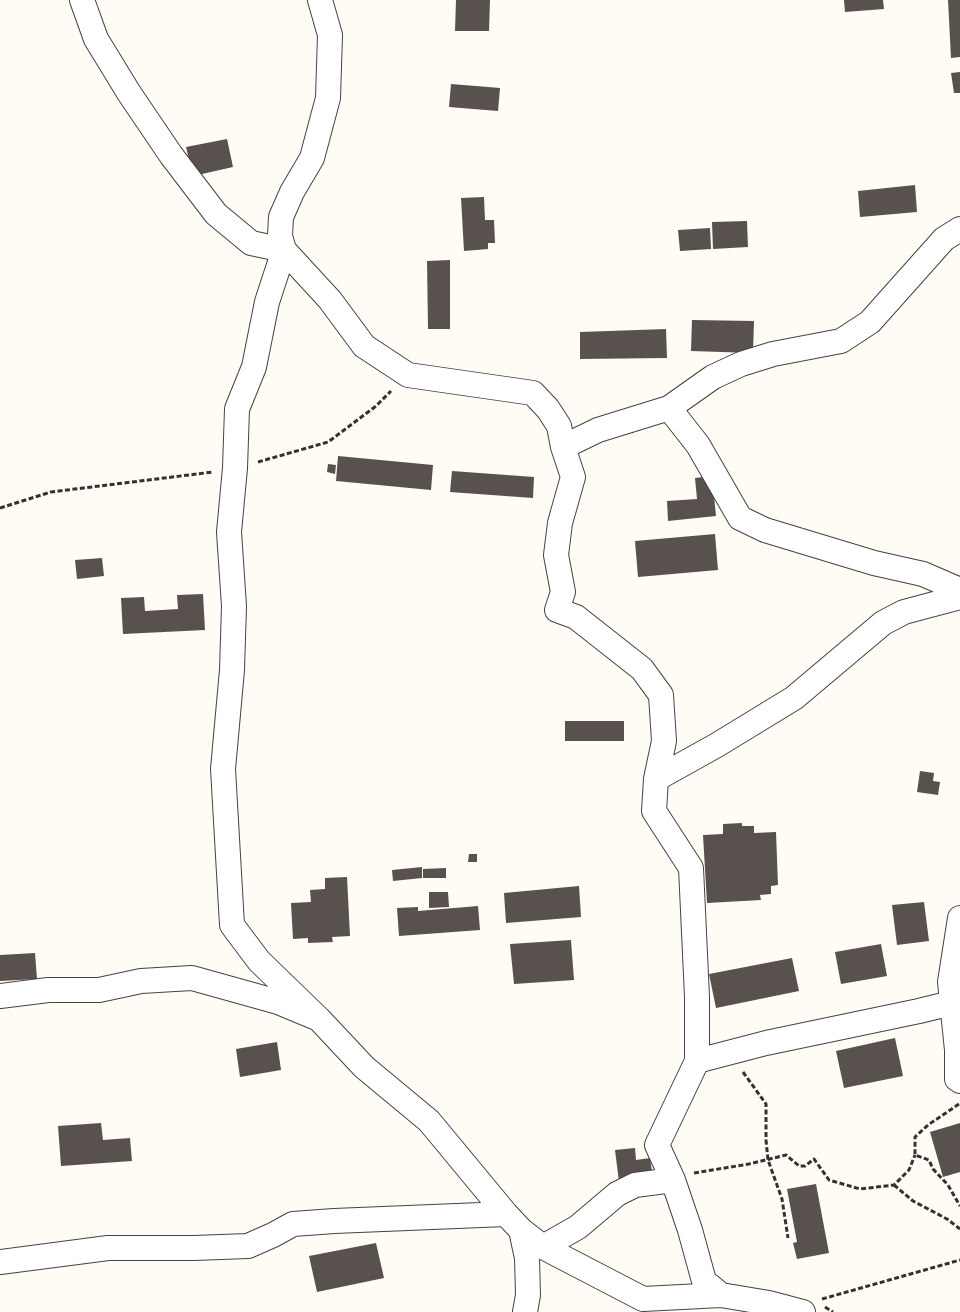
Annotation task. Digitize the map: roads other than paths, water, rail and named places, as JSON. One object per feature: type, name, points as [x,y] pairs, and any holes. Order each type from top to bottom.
[{"type":"street","points":[[82,0],[96,39],[129,93],[171,155],[216,214],[251,243],[284,250]]},
{"type":"street","points":[[320,0],[330,35],[328,98],[312,158],[292,192],[281,217],[280,236],[284,250],[330,300],[364,346],[408,375],[533,393],[548,409],[559,426],[563,447],[573,477],[560,523],[556,555],[563,592],[557,610],[576,617],[642,669],[661,695],[664,742],[656,779],[654,811],[691,868],[697,997],[697,1061],[657,1146],[673,1180],[704,1280],[721,1295]]},
{"type":"street","points":[[563,447],[598,430],[669,408],[713,377],[741,364],[773,354],[841,341],[870,322],[944,239],[960,229]]},
{"type":"street","points":[[284,250],[267,302],[254,367],[237,409],[235,468],[229,532],[234,606],[232,670],[223,769],[232,924],[259,960],[319,1019],[364,1067],[429,1120],[513,1222],[543,1247],[635,1305],[721,1295],[813,1306]]},
{"type":"street","points":[[669,408],[698,445],[740,518],[765,530],[874,563],[923,574],[960,590]]},
{"type":"street","points":[[656,779],[717,745],[794,698],[882,623],[904,612],[960,597]]},
{"type":"street","points":[[960,918],[950,982],[956,1002],[958,1079],[960,1081]]},
{"type":"street","points":[[0,996],[48,990],[99,990],[141,981],[192,978],[278,1002],[319,1019]]},
{"type":"street","points":[[697,1061],[766,1043],[956,1002]]},
{"type":"street","points":[[543,1247],[578,1227],[617,1194],[635,1185],[673,1180]]},
{"type":"street","points":[[0,1262],[108,1248],[248,1246],[293,1224],[334,1221],[513,1222]]},
{"type":"street","points":[[513,1222],[527,1258],[528,1295],[525,1312]]}]
